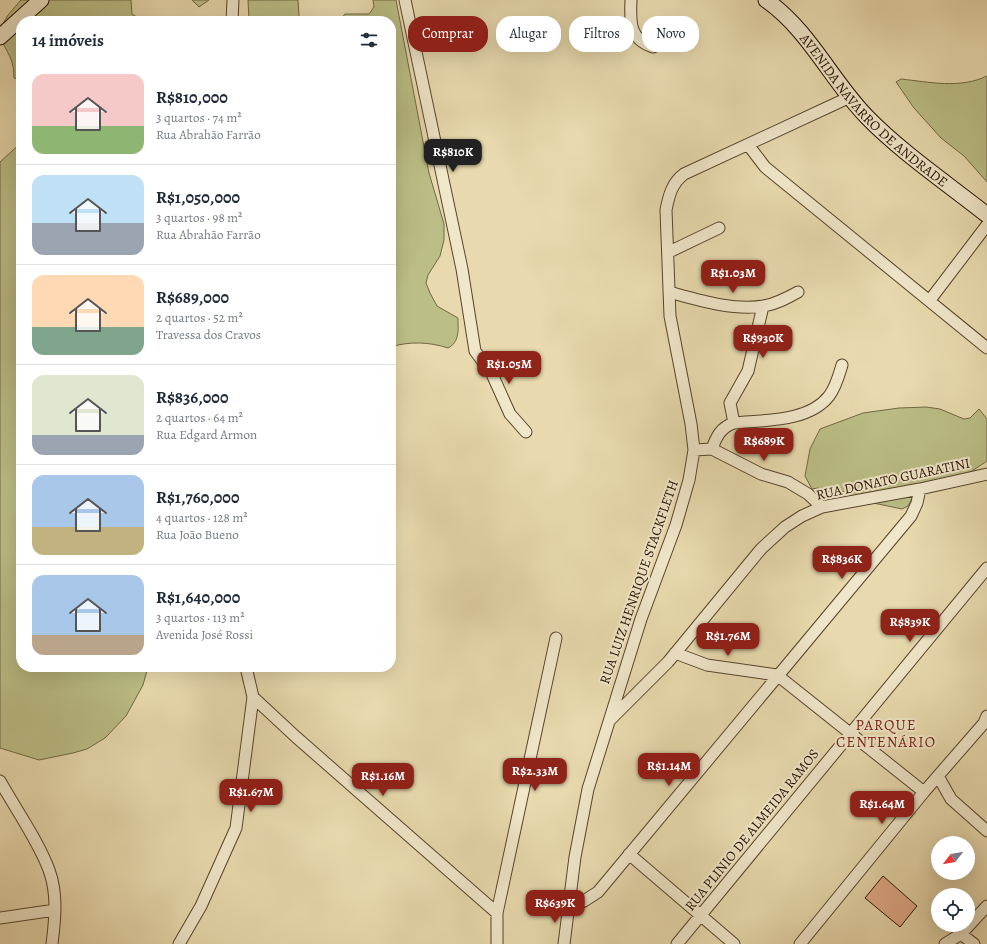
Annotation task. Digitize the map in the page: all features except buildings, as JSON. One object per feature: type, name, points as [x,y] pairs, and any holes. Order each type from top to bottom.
[{"type":"street","points":[[23,16],[41,0]]},
{"type":"street","points":[[232,16],[233,0]]},
{"type":"street","points":[[405,0],[462,269],[475,351],[492,374],[510,414],[526,432]]},
{"type":"street","points":[[631,0],[633,30],[642,43]]},
{"type":"street","name":"AVENIDA NAVARRO DE ANDRADE","points":[[766,0],[791,21],[850,97],[868,117],[904,149],[987,215]]},
{"type":"street","points":[[0,37],[16,23]]},
{"type":"street","points":[[850,97],[749,146],[765,167],[987,348]]},
{"type":"street","name":"RUA LUIZ HENRIQUE STACKFLETH","points":[[564,944],[575,857],[588,789],[641,619],[676,525],[689,480],[694,450],[691,424],[673,337],[669,292],[669,252],[666,210],[668,197],[677,179],[684,174],[749,146]]},
{"type":"street","points":[[930,300],[987,225]]},
{"type":"street","points":[[669,252],[719,228]]},
{"type":"street","points":[[669,292],[715,303],[763,306],[777,302],[798,292]]},
{"type":"street","points":[[734,423],[730,409],[731,399],[744,381],[748,371],[763,306]]},
{"type":"street","points":[[712,450],[722,430],[726,426],[734,423],[798,415],[817,406],[831,393],[842,365]]},
{"type":"street","points":[[694,450],[712,450],[761,474],[788,482],[808,494],[822,507]]},
{"type":"street","name":"RUA DONATO GUARATINI","points":[[608,722],[675,653],[761,549],[785,527],[802,516],[822,507],[920,489],[987,474]]},
{"type":"street","points":[[568,908],[584,901],[598,892],[777,675],[911,516],[917,503],[920,489]]},
{"type":"street","name":"RUA PLINIO DE ALMEIDA RAMOS","points":[[677,944],[987,568]]},
{"type":"street","points":[[497,944],[497,912],[556,638]]},
{"type":"street","points":[[675,653],[707,665],[777,675],[924,792]]},
{"type":"street","points":[[179,944],[201,906],[236,828],[254,697],[247,672]]},
{"type":"street","points":[[254,697],[296,737],[497,912]]},
{"type":"street","points":[[800,944],[924,792],[986,720]]},
{"type":"street","points":[[938,776],[951,799],[987,831]]},
{"type":"street","points":[[0,781],[49,871],[54,894],[55,910],[52,944]]},
{"type":"street","points":[[629,854],[734,944]]},
{"type":"street","points":[[945,944],[961,934],[987,906]]},
{"type":"street","points":[[0,918],[55,910]]},
{"type":"street","points":[[961,934],[974,944]]},
{"type":"green space","points":[[21,0],[131,0],[132,14],[135,16],[16,16],[16,79],[14,78],[14,70],[10,57],[2,41],[0,29],[8,15]]},
{"type":"green space","points":[[192,0],[209,0],[199,7]]},
{"type":"green space","points":[[248,0],[298,0],[299,16],[249,16]]},
{"type":"green space","points":[[373,0],[396,0],[429,173],[444,224],[444,240],[440,256],[428,275],[426,283],[437,306],[458,318],[458,331],[455,342],[448,348],[434,344],[420,343],[396,346],[396,16],[343,16],[345,14],[369,14],[374,7]]},
{"type":"green space","points":[[987,76],[987,182],[964,156],[941,138],[914,108],[896,82],[901,79],[944,84],[977,80]]},
{"type":"green space","points":[[16,148],[16,672],[147,672],[143,685],[126,716],[105,738],[87,749],[39,760],[0,748],[0,162]]},
{"type":"green space","points":[[926,407],[940,409],[964,419],[970,418],[979,409],[987,419],[987,461],[963,477],[914,495],[908,506],[902,509],[859,500],[838,489],[826,492],[818,488],[812,489],[805,476],[810,449],[820,429],[863,413],[899,408]]},
{"type":"district","name":"PARQUE CENTENÁRIO","points":[[886,734]]}]
